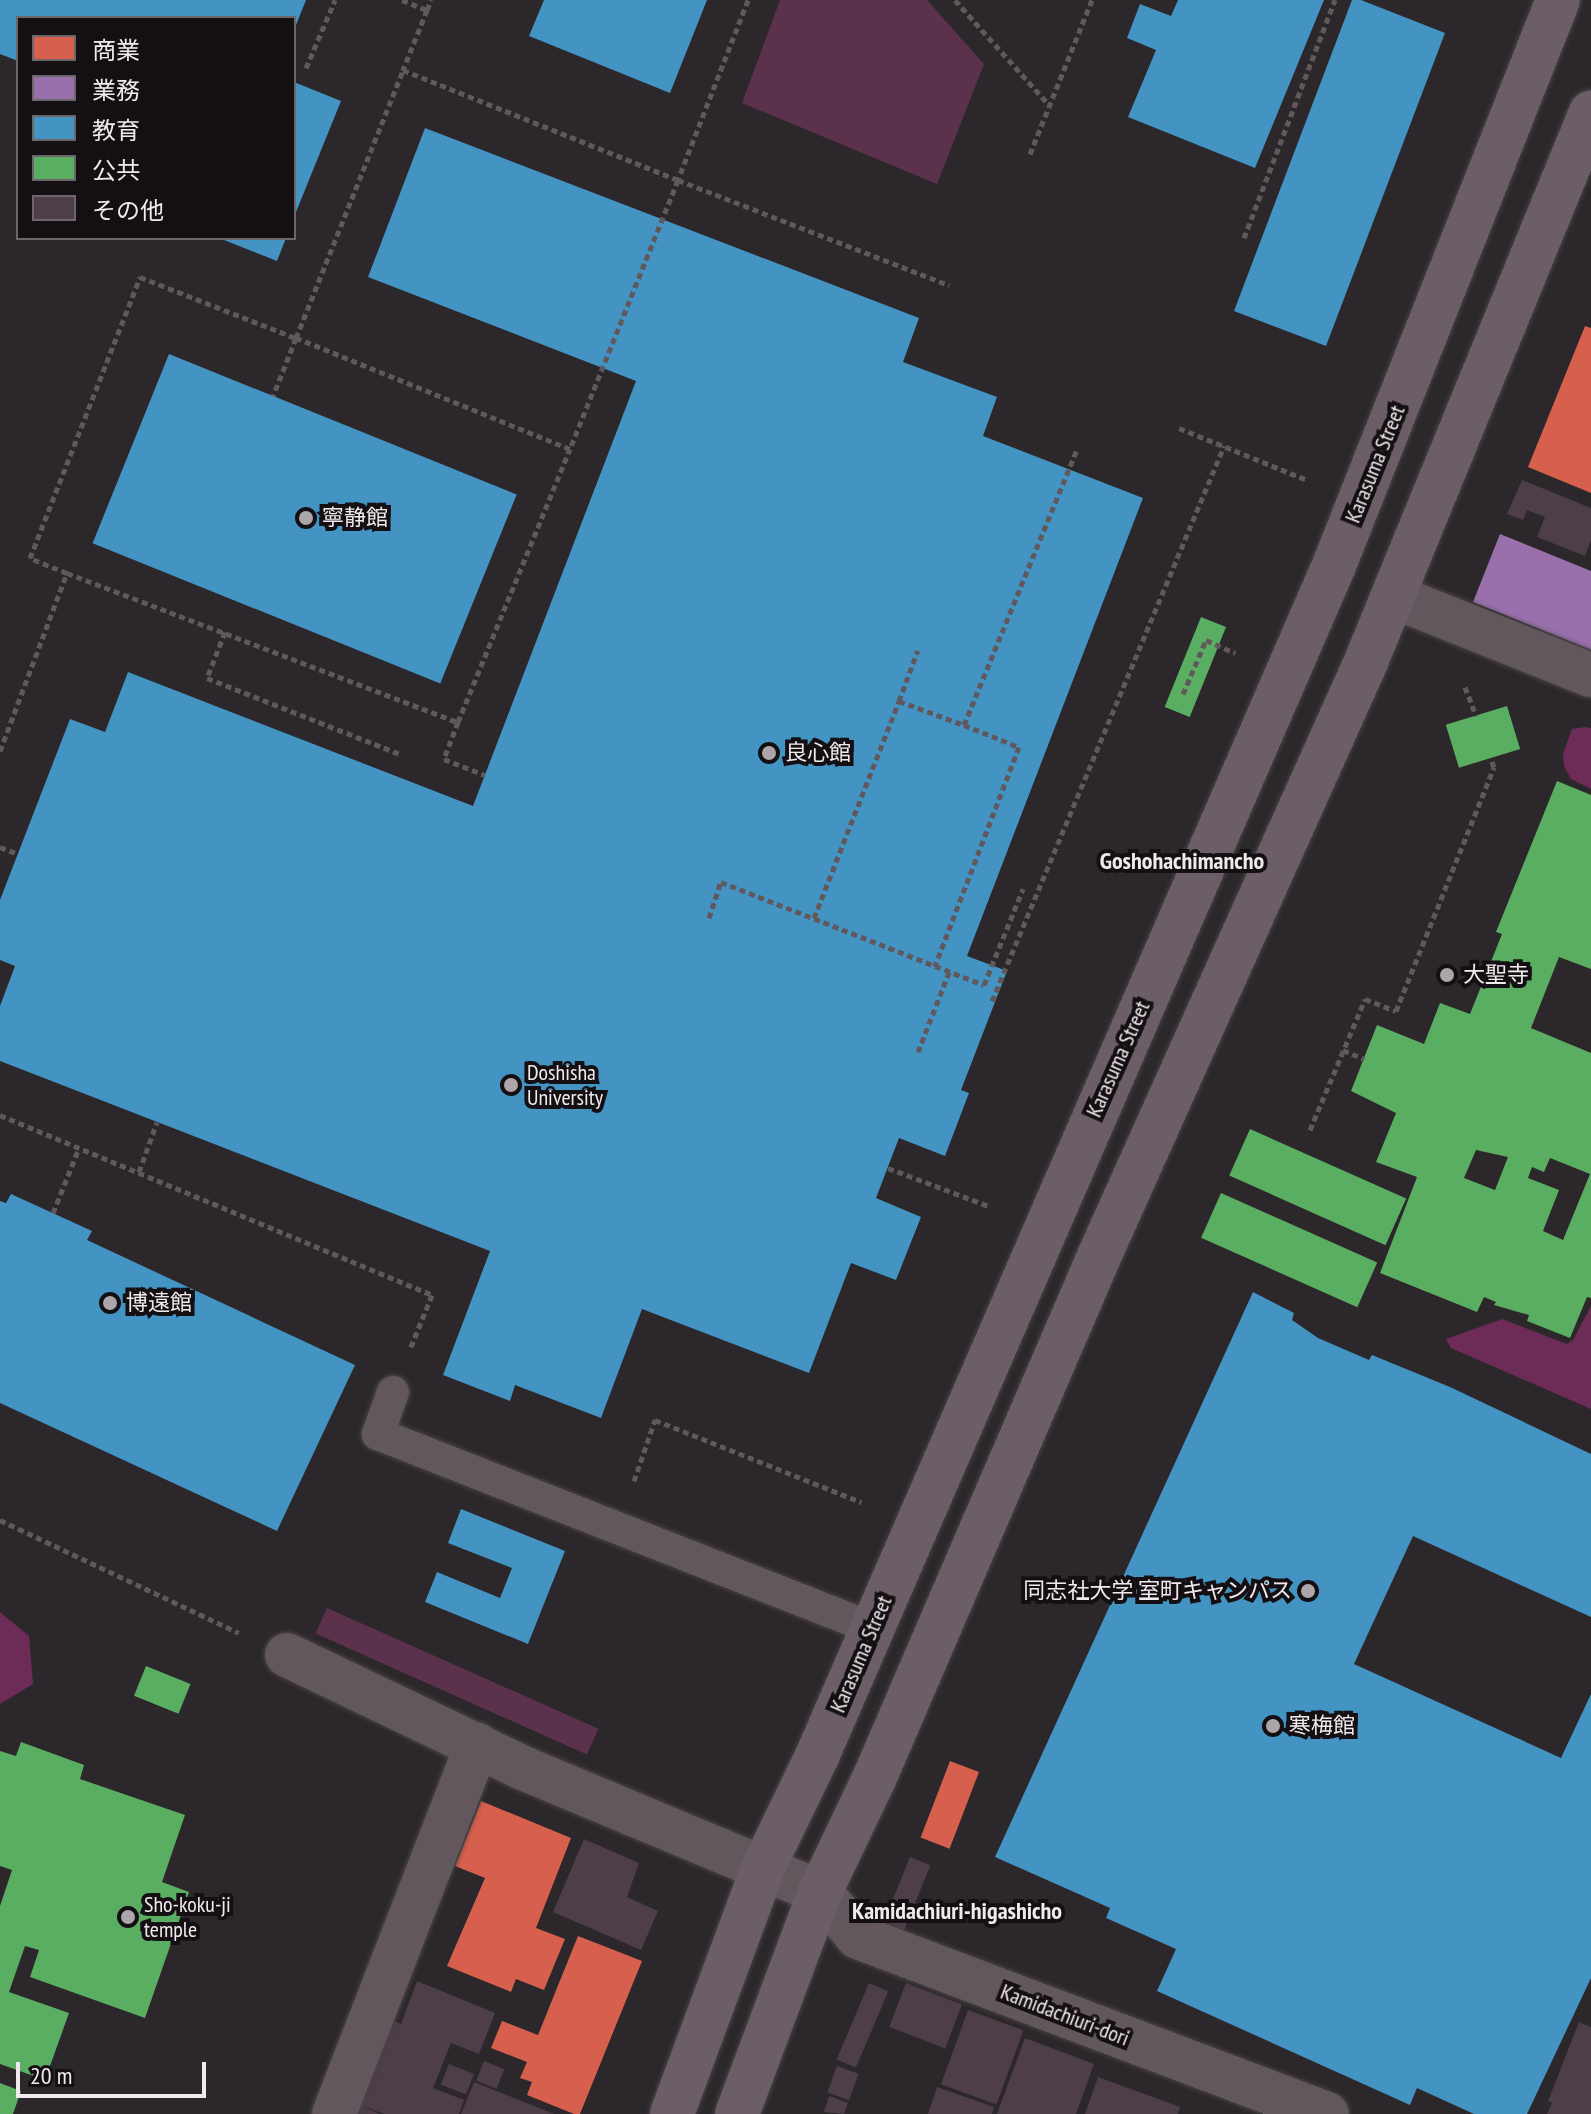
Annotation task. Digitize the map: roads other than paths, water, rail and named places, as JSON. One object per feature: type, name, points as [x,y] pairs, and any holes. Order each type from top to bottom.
[{"type":"highway","name":"Karasuma Street","points":[[672,2114],[763,1868],[818,1754],[1333,568],[1558,0]]},
{"type":"highway","points":[[737,2114],[820,1892],[874,1779],[1094,1266],[1393,596],[1591,112]]},
{"type":"street","points":[[1393,596],[1591,675]]},
{"type":"street","points":[[287,1655],[477,1745],[820,1892]]},
{"type":"street","points":[[334,2114],[477,1745]]},
{"type":"street","name":"Kamidachiuri-dori","points":[[820,1892],[858,1937],[1327,2114]]},
{"type":"lane","points":[[393,1392],[378,1434],[872,1628]]},
{"type":"place","name":"寧静館","points":[[306,518]]},
{"type":"place","name":"良心館","points":[[769,753]]},
{"type":"place","name":"大聖寺","points":[[1447,975]]},
{"type":"place","name":"Doshisha University","points":[[511,1085]]},
{"type":"place","name":"博遠館","points":[[110,1303]]},
{"type":"place","name":"同志社大学 室町キャンパス","points":[[1308,1591]]},
{"type":"place","name":"寒梅館","points":[[1273,1726]]},
{"type":"place","name":"Sho-koku-ji temple","points":[[128,1917]]},
{"type":"district","name":"Goshohachimancho","points":[[1182,861]]},
{"type":"district","name":"Kamidachiuri-higashicho","points":[[957,1911]]}]
